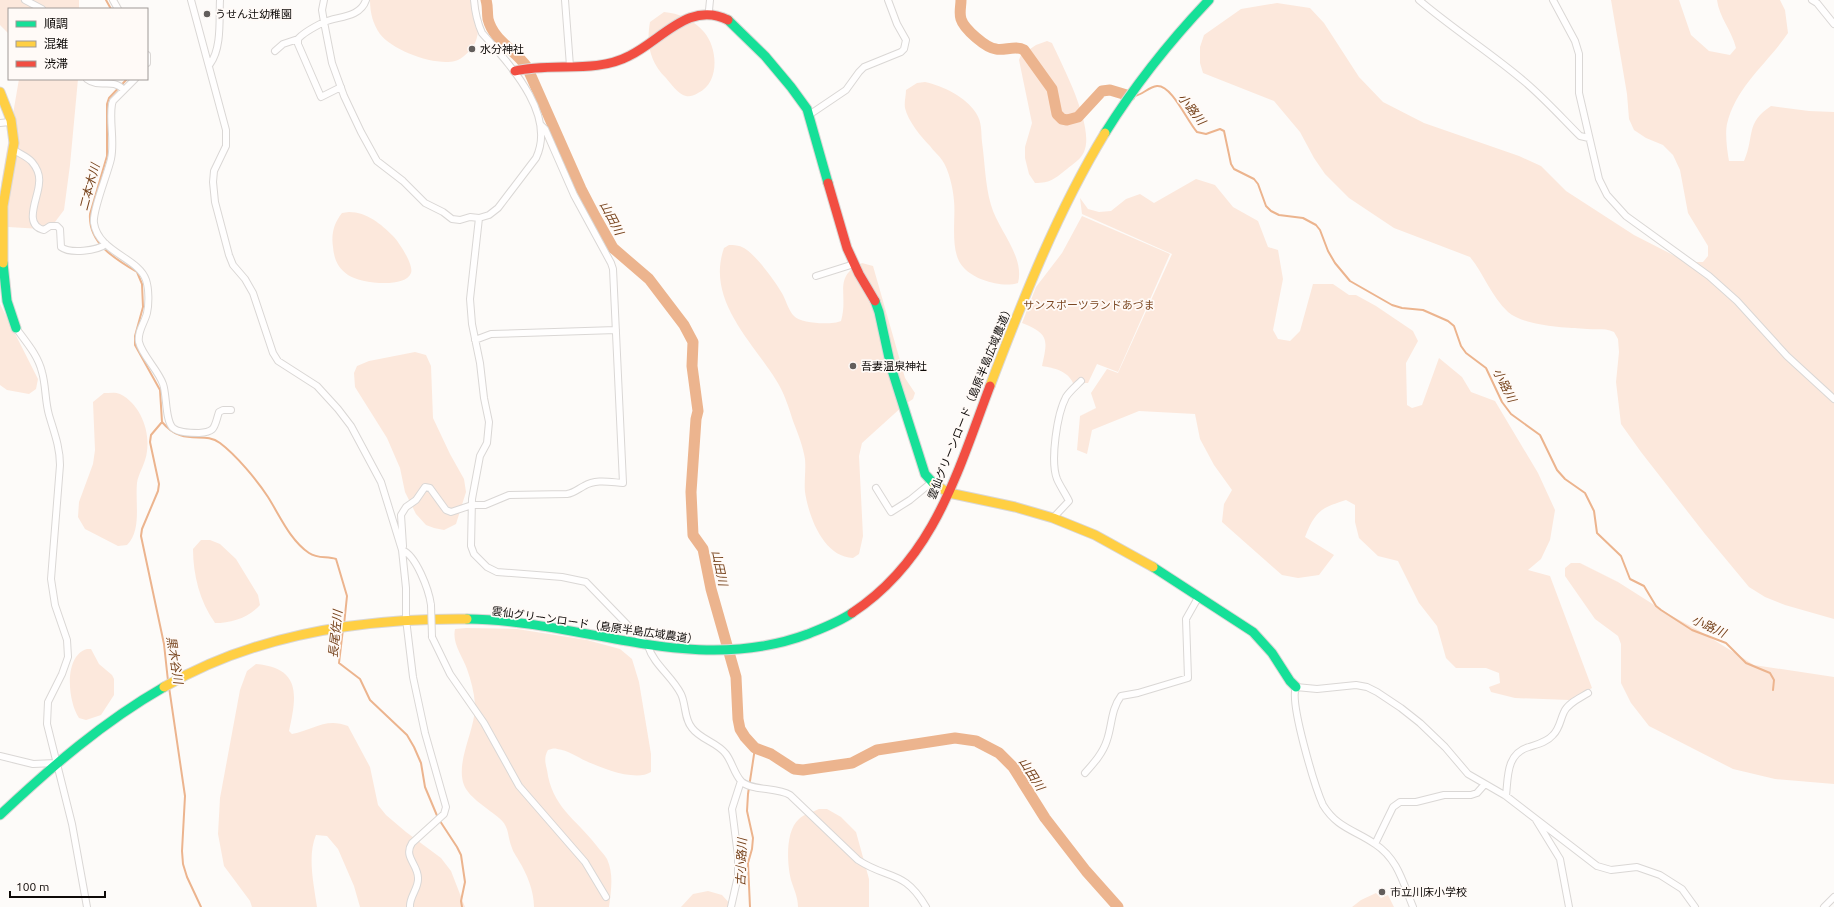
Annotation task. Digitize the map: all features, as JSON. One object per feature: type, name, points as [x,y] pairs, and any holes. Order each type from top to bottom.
[{"type":"street","points":[[25,0],[40,8]]},
{"type":"street","points":[[192,0],[210,64],[227,138],[226,146],[214,171],[213,192],[231,260],[249,286],[278,361],[317,386],[351,426],[381,482],[402,550],[406,588],[402,619],[425,733],[446,807],[444,814],[412,843],[409,848],[409,856],[418,876],[418,886],[409,903],[410,907]]},
{"type":"street","points":[[210,64],[214,59],[217,46],[220,0]]},
{"type":"street","points":[[324,0],[322,10],[332,63],[341,87],[377,161],[403,181],[425,203],[443,212],[452,219],[460,220],[470,217],[479,218],[489,215],[498,208],[536,158],[540,145],[541,125]]},
{"type":"street","points":[[275,51],[283,44],[298,39],[324,22],[355,13],[362,7],[366,0]]},
{"type":"street","points":[[402,550],[403,542],[400,515],[406,507],[416,500],[425,487],[430,488],[448,512],[472,505],[485,505],[509,496],[572,494],[591,482],[602,481],[623,483],[614,277],[611,263],[574,195],[517,71],[482,33],[475,15],[474,0]]},
{"type":"street","points":[[565,0],[570,66]]},
{"type":"street","points":[[709,10],[710,0]]},
{"type":"street","points":[[809,115],[846,90],[858,72],[864,67],[901,52],[904,49],[906,40],[897,24],[888,0]]},
{"type":"street","name":"雲仙グリーンロード（島原半島広域農道）","points":[[0,815],[56,763],[88,737],[137,702],[164,687],[239,653],[274,642],[320,631],[370,622],[402,619],[469,620],[518,624],[648,646],[700,652],[750,650],[800,639],[847,617],[887,586],[909,562],[928,533],[949,493],[1016,319],[1077,180],[1123,103],[1149,67],[1209,0]]},
{"type":"street","points":[[1419,0],[1452,28],[1479,45],[1527,83],[1580,136],[1589,138]]},
{"type":"street","points":[[1553,0],[1576,41],[1579,54],[1579,93],[1589,138],[1599,179],[1614,204],[1626,216],[1710,276],[1737,301],[1787,356],[1834,399]]},
{"type":"street","points":[[1812,0],[1817,3],[1834,24]]},
{"type":"street","points":[[517,71],[537,68],[602,64],[629,57],[643,49],[681,16],[697,10],[709,10],[717,12],[725,17],[746,36],[799,96],[809,115],[843,234],[854,264],[872,295],[879,312],[891,367],[921,467],[932,482],[949,493],[1007,505],[1053,518],[1117,545],[1199,596],[1253,632],[1263,642],[1290,681],[1296,687],[1317,689],[1356,685],[1367,687],[1377,692],[1402,708],[1420,723],[1445,747],[1460,767],[1468,774],[1506,796],[1536,818],[1563,842],[1597,866],[1611,870],[1637,868],[1660,875],[1682,890],[1695,907]]},
{"type":"street","points":[[298,39],[298,44],[321,97],[341,87]]},
{"type":"street","points":[[89,80],[95,83],[121,88]]},
{"type":"street","points":[[103,246],[93,222],[111,158],[113,143],[112,104],[121,88],[133,80]]},
{"type":"street","points":[[0,92],[14,136],[14,150],[4,197],[2,227],[4,289],[7,307],[16,328],[40,364],[47,407],[58,440],[60,456],[51,579],[54,605],[67,640],[68,648],[66,666],[48,702],[47,724],[72,824],[87,907]]},
{"type":"street","points":[[0,123],[10,122]]},
{"type":"street","points":[[14,150],[32,162],[37,170],[40,181],[39,191],[33,212],[33,221],[36,226],[44,230],[50,226],[57,226],[60,229],[61,248],[64,250],[76,251],[103,246],[138,267],[146,279],[148,311],[140,332],[139,342],[163,384],[170,424],[176,430],[189,433],[209,433],[212,430],[219,412],[223,410],[231,410]]},
{"type":"street","points":[[479,218],[470,299],[475,340],[489,422],[487,443],[478,463],[472,505],[471,546],[474,554],[487,567],[497,572],[562,577],[586,582],[648,646],[654,659],[681,695],[688,720],[692,728],[698,734],[717,744],[725,752],[743,782],[752,786],[781,790],[790,795],[858,860],[894,875],[914,888],[926,907]]},
{"type":"street","points":[[816,276],[854,264]]},
{"type":"street","points":[[475,340],[491,334],[616,330]]},
{"type":"street","points":[[1053,518],[1069,501],[1056,478],[1054,462],[1055,438],[1067,395],[1080,381]]},
{"type":"street","points":[[876,488],[891,512],[910,500],[932,482]]},
{"type":"street","points":[[402,550],[407,552],[414,561],[427,586],[431,605],[432,637],[450,674],[484,723],[520,786],[585,862],[606,897]]},
{"type":"street","points":[[1085,773],[1099,758],[1108,739],[1113,713],[1121,696],[1138,693],[1188,678],[1186,619],[1199,596]]},
{"type":"street","points":[[1296,687],[1294,695],[1298,718],[1323,805],[1337,823],[1375,844],[1385,852],[1404,881],[1413,907]]},
{"type":"street","points":[[1506,796],[1509,767],[1514,756],[1524,748],[1540,744],[1552,737],[1567,708],[1588,693]]},
{"type":"street","points":[[0,756],[33,764],[56,763]]},
{"type":"street","points":[[731,907],[738,876],[738,856],[732,809],[743,782]]},
{"type":"street","points":[[1375,844],[1393,807],[1400,802],[1416,802],[1444,795],[1471,795],[1477,793],[1485,784]]},
{"type":"street","points":[[1536,818],[1538,825],[1556,850],[1560,859],[1569,907]]},
{"type":"street","points":[[1824,907],[1834,897]]},
{"type":"green space","points":[[0,0],[79,0],[79,8],[8,8],[8,33],[0,25]]},
{"type":"green space","points":[[370,0],[477,0],[477,38],[467,54],[455,61],[437,61],[415,56],[394,46],[380,34],[372,18]]},
{"type":"green space","points":[[1611,0],[1679,0],[1691,35],[1709,51],[1730,55],[1736,48],[1732,36],[1720,12],[1717,0],[1780,0],[1785,10],[1788,33],[1745,86],[1731,110],[1726,132],[1729,161],[1744,161],[1754,124],[1757,118],[1771,106],[1809,111],[1834,112],[1834,619],[1785,605],[1765,597],[1749,587],[1705,534],[1641,452],[1621,424],[1616,382],[1619,352],[1618,339],[1614,332],[1546,325],[1515,317],[1502,306],[1470,257],[1394,228],[1349,198],[1325,174],[1314,158],[1300,132],[1274,101],[1203,73],[1200,63],[1200,47],[1204,35],[1241,9],[1277,3],[1310,8],[1324,23],[1359,77],[1383,102],[1424,123],[1519,156],[1541,166],[1566,191],[1634,235],[1677,257],[1690,262],[1703,262],[1708,256],[1708,246],[1688,213],[1680,170],[1673,155],[1663,145],[1646,138],[1634,130],[1629,119],[1627,94]]},
{"type":"green space","points":[[664,12],[675,14],[696,24],[709,39],[712,47],[714,65],[710,82],[705,88],[694,95],[686,96],[677,91],[656,66],[650,52],[650,22]]},
{"type":"green space","points":[[1047,41],[1052,43],[1070,81],[1082,113],[1086,141],[1083,155],[1079,159],[1052,180],[1035,183],[1029,174],[1025,158],[1025,147],[1032,123],[1019,60],[1021,55],[1036,45]]},
{"type":"green space","points":[[19,80],[78,80],[64,210],[52,226],[42,229],[8,227],[1,218],[1,184]]},
{"type":"green space","points":[[925,82],[939,86],[954,93],[972,107],[978,116],[981,127],[987,189],[994,214],[1010,243],[1018,263],[1018,283],[997,284],[989,282],[969,272],[959,262],[956,254],[954,236],[954,201],[949,174],[941,158],[915,128],[905,108],[906,90],[917,83]]},
{"type":"green space","points":[[1196,179],[1215,185],[1233,207],[1258,221],[1268,247],[1278,250],[1283,279],[1273,330],[1278,339],[1290,341],[1300,331],[1313,284],[1333,284],[1349,295],[1356,295],[1376,306],[1413,331],[1418,341],[1406,363],[1407,405],[1412,408],[1422,405],[1439,358],[1462,377],[1471,392],[1495,401],[1538,473],[1555,510],[1550,540],[1541,559],[1528,570],[1550,576],[1592,688],[1569,700],[1515,698],[1491,692],[1489,687],[1500,683],[1499,673],[1486,668],[1456,668],[1446,658],[1437,626],[1419,603],[1398,561],[1378,556],[1359,538],[1355,522],[1355,505],[1346,500],[1330,506],[1320,512],[1312,522],[1305,537],[1334,555],[1319,575],[1298,578],[1282,575],[1222,522],[1224,504],[1232,490],[1214,465],[1200,439],[1195,414],[1139,411],[1092,430],[1087,454],[1077,450],[1080,416],[1096,408],[1091,393],[1107,369],[1118,373],[1172,254],[1082,214],[1080,198],[1088,209],[1099,212],[1111,211],[1126,199],[1140,194],[1154,203]]},
{"type":"green space","points":[[349,212],[368,216],[384,227],[393,236],[402,248],[410,265],[411,273],[407,278],[391,283],[371,282],[354,278],[342,269],[337,263],[334,255],[332,242],[333,233],[335,225],[342,213]]},
{"type":"green space","name":"サンスポーツランドあづま","points":[[1082,216],[1170,254],[1118,372],[1097,364],[1088,383],[1073,383],[1064,373],[1056,369],[1042,366],[1045,349],[1044,338],[1042,334],[1022,323],[1036,287],[1062,253]]},
{"type":"green space","points":[[729,245],[742,247],[754,256],[776,283],[792,314],[803,321],[824,323],[841,321],[843,311],[843,287],[847,274],[853,268],[862,263],[873,266],[905,378],[915,393],[913,399],[904,405],[862,443],[859,456],[863,536],[859,554],[853,558],[843,556],[834,551],[826,544],[814,524],[805,492],[804,454],[786,400],[779,385],[744,334],[726,302],[721,285],[720,267],[724,248]]},
{"type":"green space","points":[[0,304],[38,379],[36,389],[29,394],[7,390],[0,385]]},
{"type":"green space","points":[[415,352],[426,355],[431,366],[433,418],[464,479],[466,492],[456,524],[444,530],[426,525],[416,514],[405,492],[400,468],[387,438],[355,387],[354,373],[357,366],[369,361]]},
{"type":"green space","points":[[104,393],[120,394],[127,398],[142,418],[147,435],[148,443],[146,455],[137,483],[137,516],[135,532],[127,545],[118,546],[85,529],[78,517],[79,502],[93,464],[95,450],[93,402]]},
{"type":"green space","points":[[201,540],[210,540],[220,544],[236,559],[258,595],[260,605],[255,610],[233,621],[215,623],[201,597],[194,569],[193,549]]},
{"type":"green space","points":[[1571,563],[1580,563],[1618,582],[1754,665],[1834,677],[1834,784],[1775,779],[1733,769],[1649,726],[1631,703],[1621,683],[1621,644],[1618,636],[1595,619],[1565,576],[1565,568]]},
{"type":"green space","points":[[455,629],[517,629],[587,640],[620,649],[632,659],[639,682],[651,754],[651,772],[645,775],[628,775],[618,773],[592,764],[565,751],[556,749],[548,750],[545,757],[550,783],[559,803],[607,859],[611,871],[609,907],[534,907],[530,883],[510,844],[508,832],[503,821],[475,799],[464,785],[462,766],[475,704],[470,677],[456,645],[454,634]]},
{"type":"green space","points":[[87,649],[91,649],[99,664],[112,675],[114,679],[114,695],[101,715],[86,720],[79,718],[75,711],[70,691],[70,680],[74,660],[79,653]]},
{"type":"green space","points":[[256,664],[281,671],[288,677],[294,695],[294,706],[289,731],[292,734],[320,725],[333,723],[348,726],[370,767],[378,805],[386,815],[406,832],[441,858],[451,871],[465,907],[360,907],[354,886],[338,849],[327,836],[316,835],[313,843],[312,861],[317,907],[252,907],[250,901],[224,866],[218,834],[220,798],[240,690],[247,671]]},
{"type":"green space","points":[[819,809],[827,809],[841,817],[856,832],[869,879],[869,907],[798,907],[789,865],[789,839],[794,824],[801,817]]},
{"type":"green space","points":[[708,891],[722,895],[733,907],[681,907],[693,894]]},
{"type":"green space","name":"市立川床小学校","points":[[1376,893],[1381,898],[1388,895],[1394,907],[1352,907],[1361,900]]},
{"type":"waterway","name":"二本木川","points":[[106,0],[110,8]]},
{"type":"waterway","name":"山田川","points":[[486,0],[488,19],[491,26],[499,39],[517,55],[527,67],[581,189],[613,248],[649,279],[684,325],[693,342],[692,366],[698,411],[696,419],[691,492],[693,535],[703,549],[711,589],[736,677],[738,719],[740,729],[745,737],[755,748],[771,754],[794,769],[803,770],[852,763],[877,750],[955,738],[976,741],[999,753],[1013,767],[1045,818],[1086,871],[1118,907]]},
{"type":"waterway","points":[[961,0],[961,19],[966,28],[981,42],[996,49],[1017,48],[1024,50],[1052,89],[1057,114],[1062,119],[1067,120],[1078,117],[1102,91],[1110,90],[1130,96]]},
{"type":"waterway","name":"二本木川","points":[[126,80],[109,98],[107,104],[107,156],[90,214],[91,224],[93,233],[98,242],[112,256],[137,272],[142,284],[143,307],[135,336],[135,345],[160,390],[162,422]]},
{"type":"waterway","name":"小路川","points":[[1134,96],[1157,86],[1163,87],[1174,97],[1197,132],[1206,134],[1220,129],[1224,131],[1231,164],[1234,169],[1254,179],[1258,184],[1266,206],[1271,211],[1279,215],[1303,218],[1316,225],[1320,230],[1328,251],[1335,263],[1350,281],[1392,305],[1402,308],[1423,310],[1448,321],[1454,326],[1461,346],[1466,353],[1486,368],[1502,402],[1511,414],[1540,435],[1557,470],[1565,479],[1585,493],[1594,511],[1597,533],[1621,556],[1630,579],[1644,586],[1656,606],[1661,610],[1692,630],[1726,643],[1746,663],[1770,673],[1774,680],[1773,690]]},
{"type":"waterway","name":"長尾佐川","points":[[162,422],[170,430],[186,437],[214,439],[220,443],[246,468],[258,483],[291,535],[302,548],[312,555],[336,559],[347,596],[344,625]]},
{"type":"waterway","name":"黒木谷川","points":[[162,422],[151,435],[150,442],[159,484],[158,491],[142,529],[141,536],[164,644],[168,681]]},
{"type":"waterway","name":"長尾佐川","points":[[343,629],[339,663],[360,679],[370,700],[407,735],[421,763],[425,787],[438,818],[461,855],[465,882],[461,901],[462,907]]},
{"type":"waterway","name":"黒木谷川","points":[[169,687],[185,796],[182,851],[183,864],[187,877],[201,907]]},
{"type":"waterway","name":"古小路川","points":[[750,907],[748,863],[753,838],[747,811],[755,748]]},
{"type":"traffic: fast","points":[[1105,133],[1128,98],[1154,64],[1209,0]]},
{"type":"traffic: fast","points":[[728,20],[765,56],[807,109],[828,183]]},
{"type":"traffic: fast","points":[[3,263],[7,301],[16,328]]},
{"type":"traffic: fast","points":[[875,301],[879,312],[891,367],[925,474],[934,484]]},
{"type":"traffic: fast","points":[[1153,567],[1253,632],[1272,653],[1290,681],[1296,687]]},
{"type":"traffic: fast","points":[[467,619],[510,622],[553,628],[638,643],[680,648],[723,650],[765,646],[808,634],[836,622],[852,613]]},
{"type":"traffic: fast","points":[[0,815],[78,746],[120,715],[164,687]]},
{"type":"traffic: slow","points":[[0,92],[11,120],[14,143],[3,206],[3,263]]},
{"type":"traffic: slow","points":[[990,386],[1028,289],[1056,225],[1071,194],[1105,133]]},
{"type":"traffic: slow","points":[[934,484],[949,493],[1015,507],[1053,518],[1095,535],[1153,567]]},
{"type":"traffic: slow","points":[[164,687],[199,669],[235,654],[272,642],[311,633],[349,626],[389,622],[428,619],[467,619]]},
{"type":"traffic: jam","points":[[515,71],[544,67],[602,65],[629,56],[676,25],[688,19],[701,15],[714,15],[728,20]]},
{"type":"traffic: jam","points":[[828,183],[847,248],[859,274],[875,301]]},
{"type":"traffic: jam","points":[[852,613],[880,591],[904,567],[923,540],[939,512],[953,482],[990,386]]},
{"type":"place","name":"うせん辻幼稚園","points":[[207,14]]},
{"type":"place","name":"水分神社","points":[[472,49]]},
{"type":"place","name":"吾妻温泉神社","points":[[853,366]]},
{"type":"place","name":"市立川床小学校","points":[[1382,892]]}]
